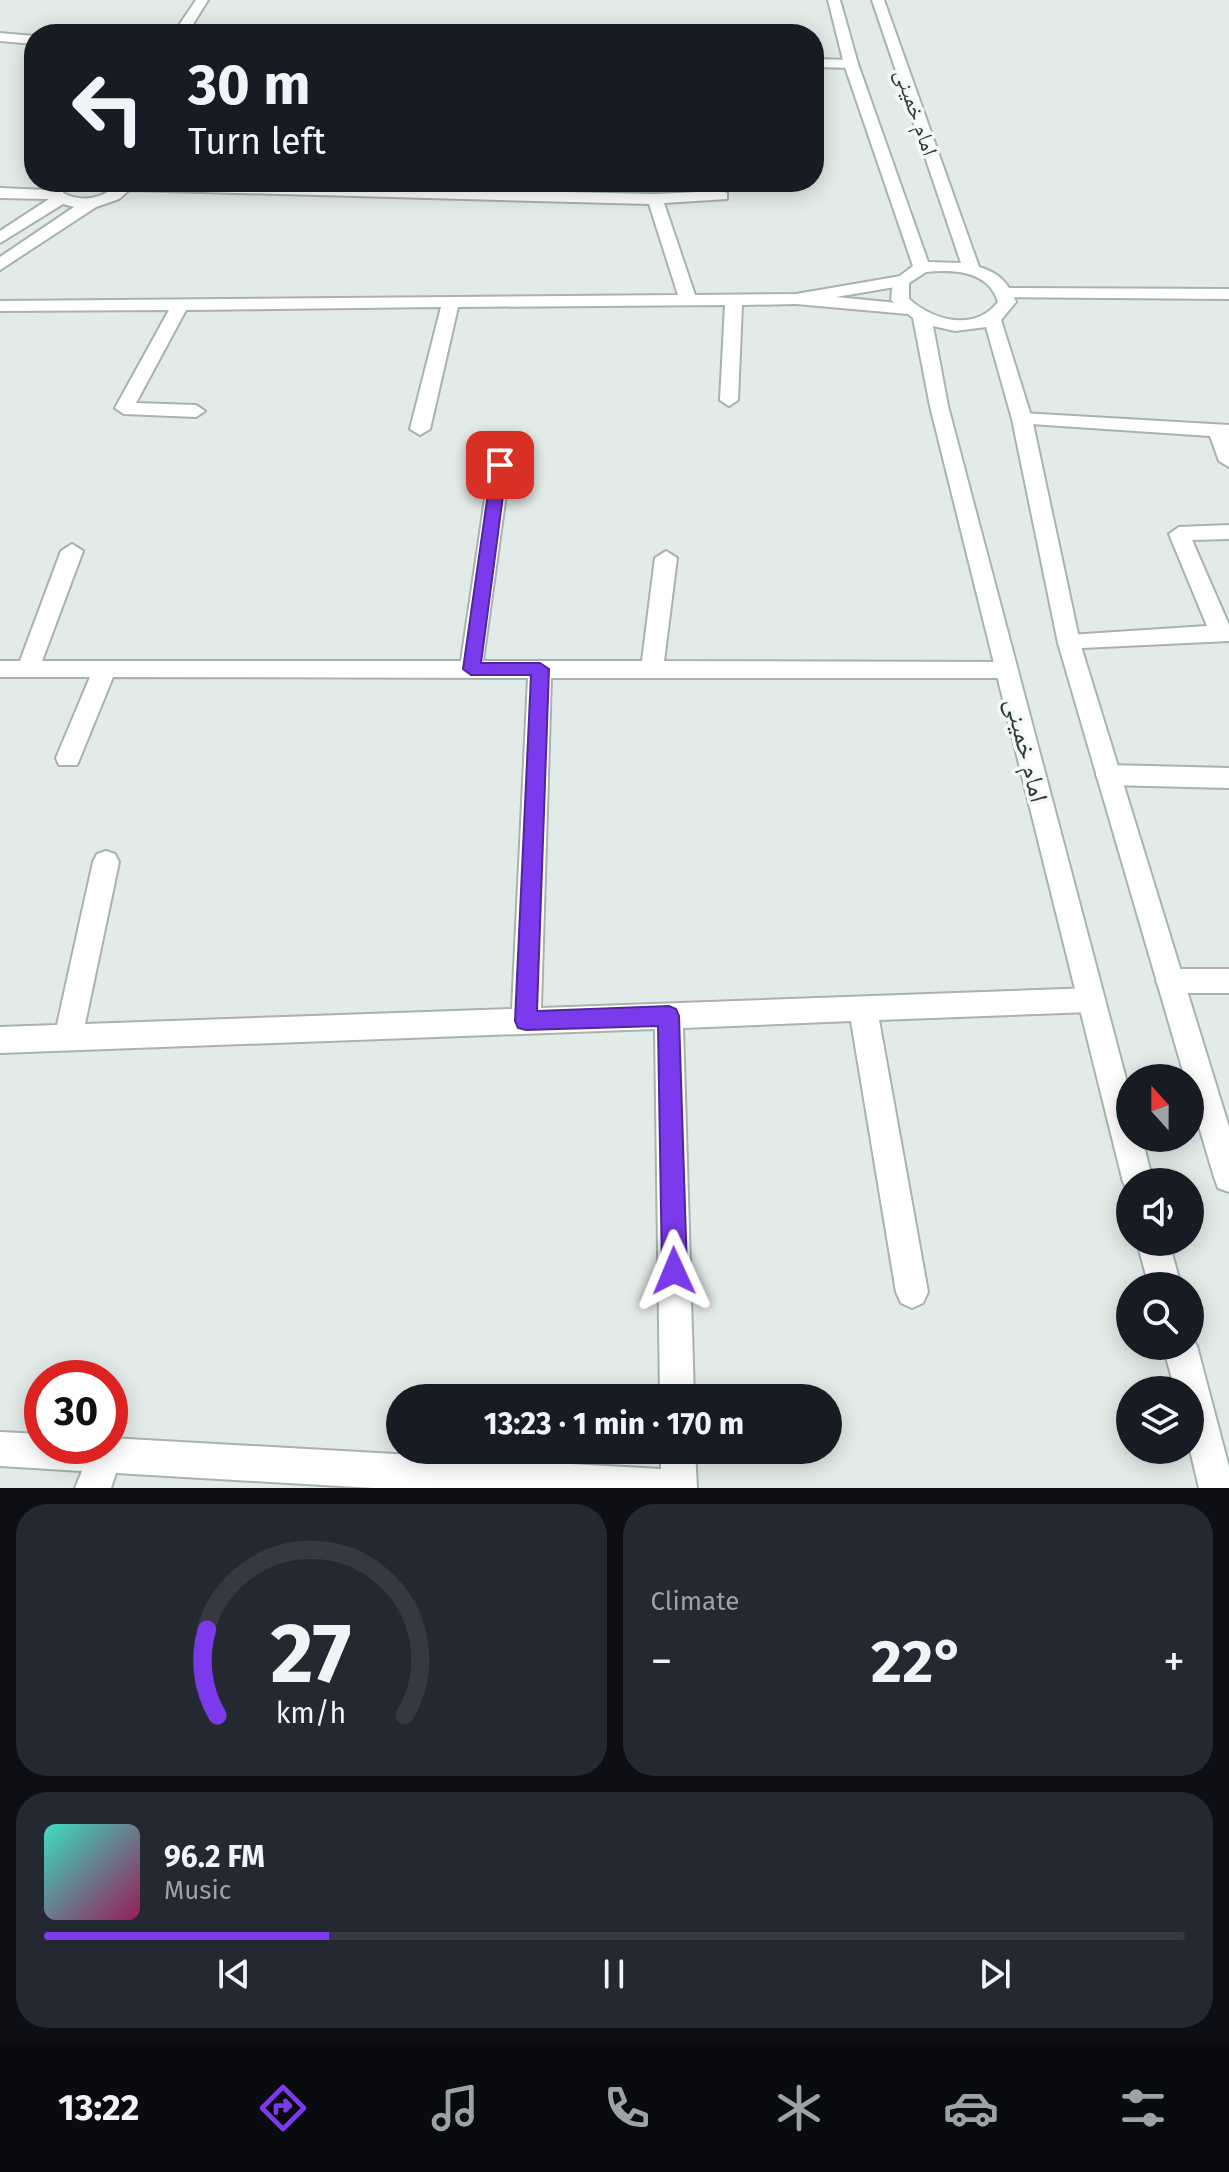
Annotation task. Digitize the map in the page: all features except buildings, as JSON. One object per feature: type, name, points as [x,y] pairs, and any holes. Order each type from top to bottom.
[{"type":"street","points":[[186,24],[202,0]]},
{"type":"street","name":"امام خمینی","points":[[834,0],[851,64],[922,268]]},
{"type":"street","name":"امام خمینی","points":[[878,0],[972,270]]},
{"type":"street","points":[[0,37],[24,39]]},
{"type":"street","points":[[824,63],[851,64]]},
{"type":"street","points":[[0,183],[24,180]]},
{"type":"street","points":[[0,193],[58,192],[92,202]]},
{"type":"street","points":[[0,238],[58,192]]},
{"type":"street","points":[[0,265],[92,202],[118,192]]},
{"type":"street","points":[[408,192],[655,199],[721,196]]},
{"type":"street","points":[[655,199],[689,301]]},
{"type":"street","points":[[0,306],[796,299],[901,281],[922,268],[955,266],[972,270],[998,283],[1007,302],[1002,312],[992,319],[958,325],[915,313],[796,299]]},
{"type":"street","name":"امام خمینی","points":[[901,281],[900,300],[915,313],[1134,1168]]},
{"type":"street","points":[[1005,293],[1229,294]]},
{"type":"street","points":[[729,400],[734,301]]},
{"type":"street","points":[[420,429],[451,302]]},
{"type":"street","points":[[181,303],[124,408],[196,411]]},
{"type":"street","points":[[992,319],[1022,419],[1069,643],[1229,1177]]},
{"type":"street","points":[[1022,419],[1224,431],[1229,461]]},
{"type":"street","points":[[471,669],[500,465]]},
{"type":"street","points":[[1069,643],[1224,633],[1179,534],[1229,532]]},
{"type":"street","points":[[28,669],[72,551]]},
{"type":"street","points":[[652,669],[666,558]]},
{"type":"street","points":[[0,669],[1006,670]]},
{"type":"street","points":[[68,758],[105,669]]},
{"type":"street","points":[[526,1021],[540,669]]},
{"type":"street","points":[[1108,775],[1229,778]]},
{"type":"street","points":[[68,1038],[106,862]]},
{"type":"street","points":[[1170,981],[1229,981]]},
{"type":"street","points":[[0,1040],[1091,1000]]},
{"type":"street","points":[[863,1008],[912,1292]]},
{"type":"street","points":[[669,1016],[677,1384]]},
{"type":"street","points":[[1184,1360],[1217,1488]]},
{"type":"street","points":[[0,1449],[24,1450]]},
{"type":"street","points":[[128,1456],[679,1488],[678,1464]]},
{"type":"street","points":[[93,1488],[102,1464]]},
{"type":"route","points":[[500,465],[471,669],[540,669],[526,1021],[669,1016],[674,1271]]}]
